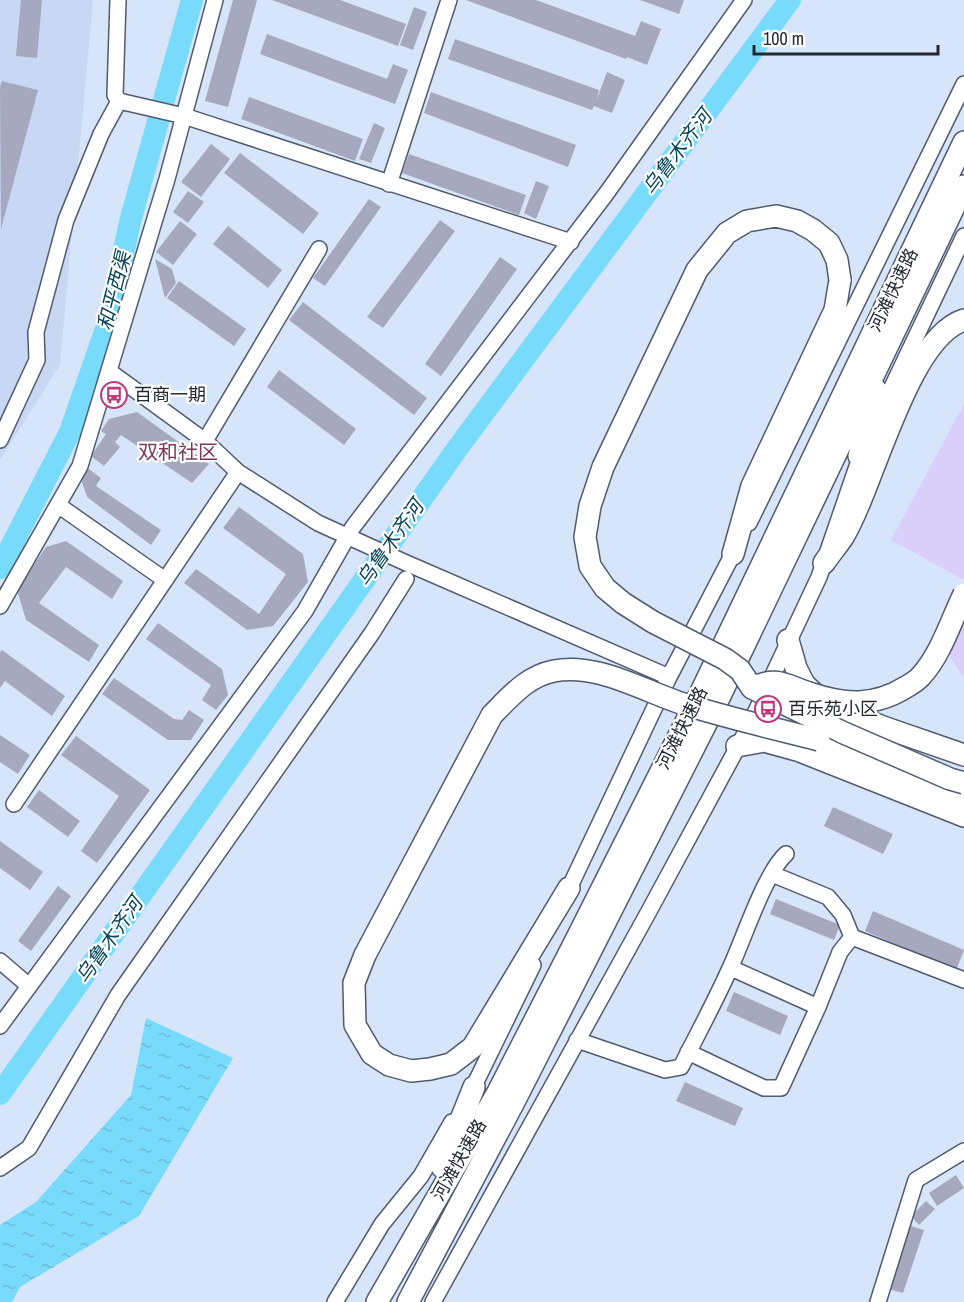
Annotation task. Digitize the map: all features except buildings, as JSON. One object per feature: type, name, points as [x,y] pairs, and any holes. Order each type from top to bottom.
[{"type":"highway","name":"河滩快速路","points":[[378,1302],[498,1092],[701,692],[964,142]]},
{"type":"highway","name":"河滩快速路","points":[[408,1302],[516,1100],[718,700],[964,186]]},
{"type":"highway","points":[[733,554],[752,486],[835,310],[840,280],[837,260],[829,243],[797,221],[776,216],[747,221],[727,233],[698,270],[603,467],[590,506],[585,537],[590,566],[605,588],[623,603],[653,622],[725,659],[740,670],[752,688],[844,733],[964,783]]},
{"type":"highway","points":[[824,563],[843,536],[904,394],[922,359],[942,332],[964,320]]},
{"type":"highway","points":[[860,456],[884,353]]},
{"type":"highway","points":[[752,688],[766,681],[782,683],[833,700],[869,703],[893,695],[920,677],[937,651],[964,594]]},
{"type":"highway","points":[[788,640],[796,668],[804,684],[824,703],[964,755]]},
{"type":"highway","points":[[569,888],[473,1047],[452,1064],[411,1071],[389,1065],[372,1054],[355,1025],[354,983],[365,955],[492,715],[522,684],[552,671],[577,669],[605,675],[687,705],[819,740],[913,782],[964,799]]},
{"type":"highway","points":[[737,746],[764,741],[800,751],[964,816]]},
{"type":"highway","points":[[419,1229],[474,1087]]},
{"type":"street","points":[[118,0],[115,95],[124,102],[184,116],[571,242]]},
{"type":"street","points":[[0,606],[80,466],[184,116],[215,0]]},
{"type":"street","points":[[389,183],[449,0]]},
{"type":"street","points":[[0,1026],[304,611],[353,540],[352,527],[571,242],[744,0]]},
{"type":"street","points":[[335,1302],[382,1224],[421,1176],[474,1087],[669,677],[733,554],[964,84]]},
{"type":"street","points":[[0,440],[37,360],[36,332],[66,220],[101,134],[124,102]]},
{"type":"street","points":[[433,1302],[749,726],[819,577],[860,456],[964,236]]},
{"type":"street","points":[[205,441],[319,249]]},
{"type":"street","points":[[109,371],[205,441],[238,472],[318,523],[669,677]]},
{"type":"street","points":[[14,804],[238,472]]},
{"type":"street","points":[[58,505],[165,580]]},
{"type":"street","points":[[0,1168],[29,1148],[118,995],[372,633],[406,579]]},
{"type":"street","points":[[577,1040],[666,1070],[681,1066],[731,968],[778,860],[786,854]]},
{"type":"street","points":[[772,874],[828,897],[843,915],[852,937],[964,980]]},
{"type":"street","points":[[688,1052],[764,1088],[781,1088],[840,952],[852,937]]},
{"type":"street","points":[[0,961],[29,987]]},
{"type":"street","points":[[731,968],[818,1007]]},
{"type":"street","points":[[878,1302],[916,1180],[964,1151]]},
{"type":"shaded area","points":[[0,0],[93,0],[60,365],[0,460]]},
{"type":"shaded area","points":[[964,404],[964,580],[891,540]]},
{"type":"shaded area","points":[[964,597],[964,678],[943,646]]},
{"type":"water","points":[[146,1018],[233,1058],[139,1216],[20,1287],[12,1302],[0,1302],[0,1225],[36,1202],[131,1095]]},
{"type":"waterway","name":"和平西渠","points":[[0,568],[70,432],[107,326],[131,218],[192,0]]},
{"type":"waterway","name":"乌鲁木齐河","points":[[0,1094],[457,449],[790,0]]},
{"type":"place","name":"百商一期","points":[[114,395]]},
{"type":"place","name":"百乐苑小区","points":[[768,709]]},
{"type":"district","name":"双和社区","points":[[178,452]]}]
